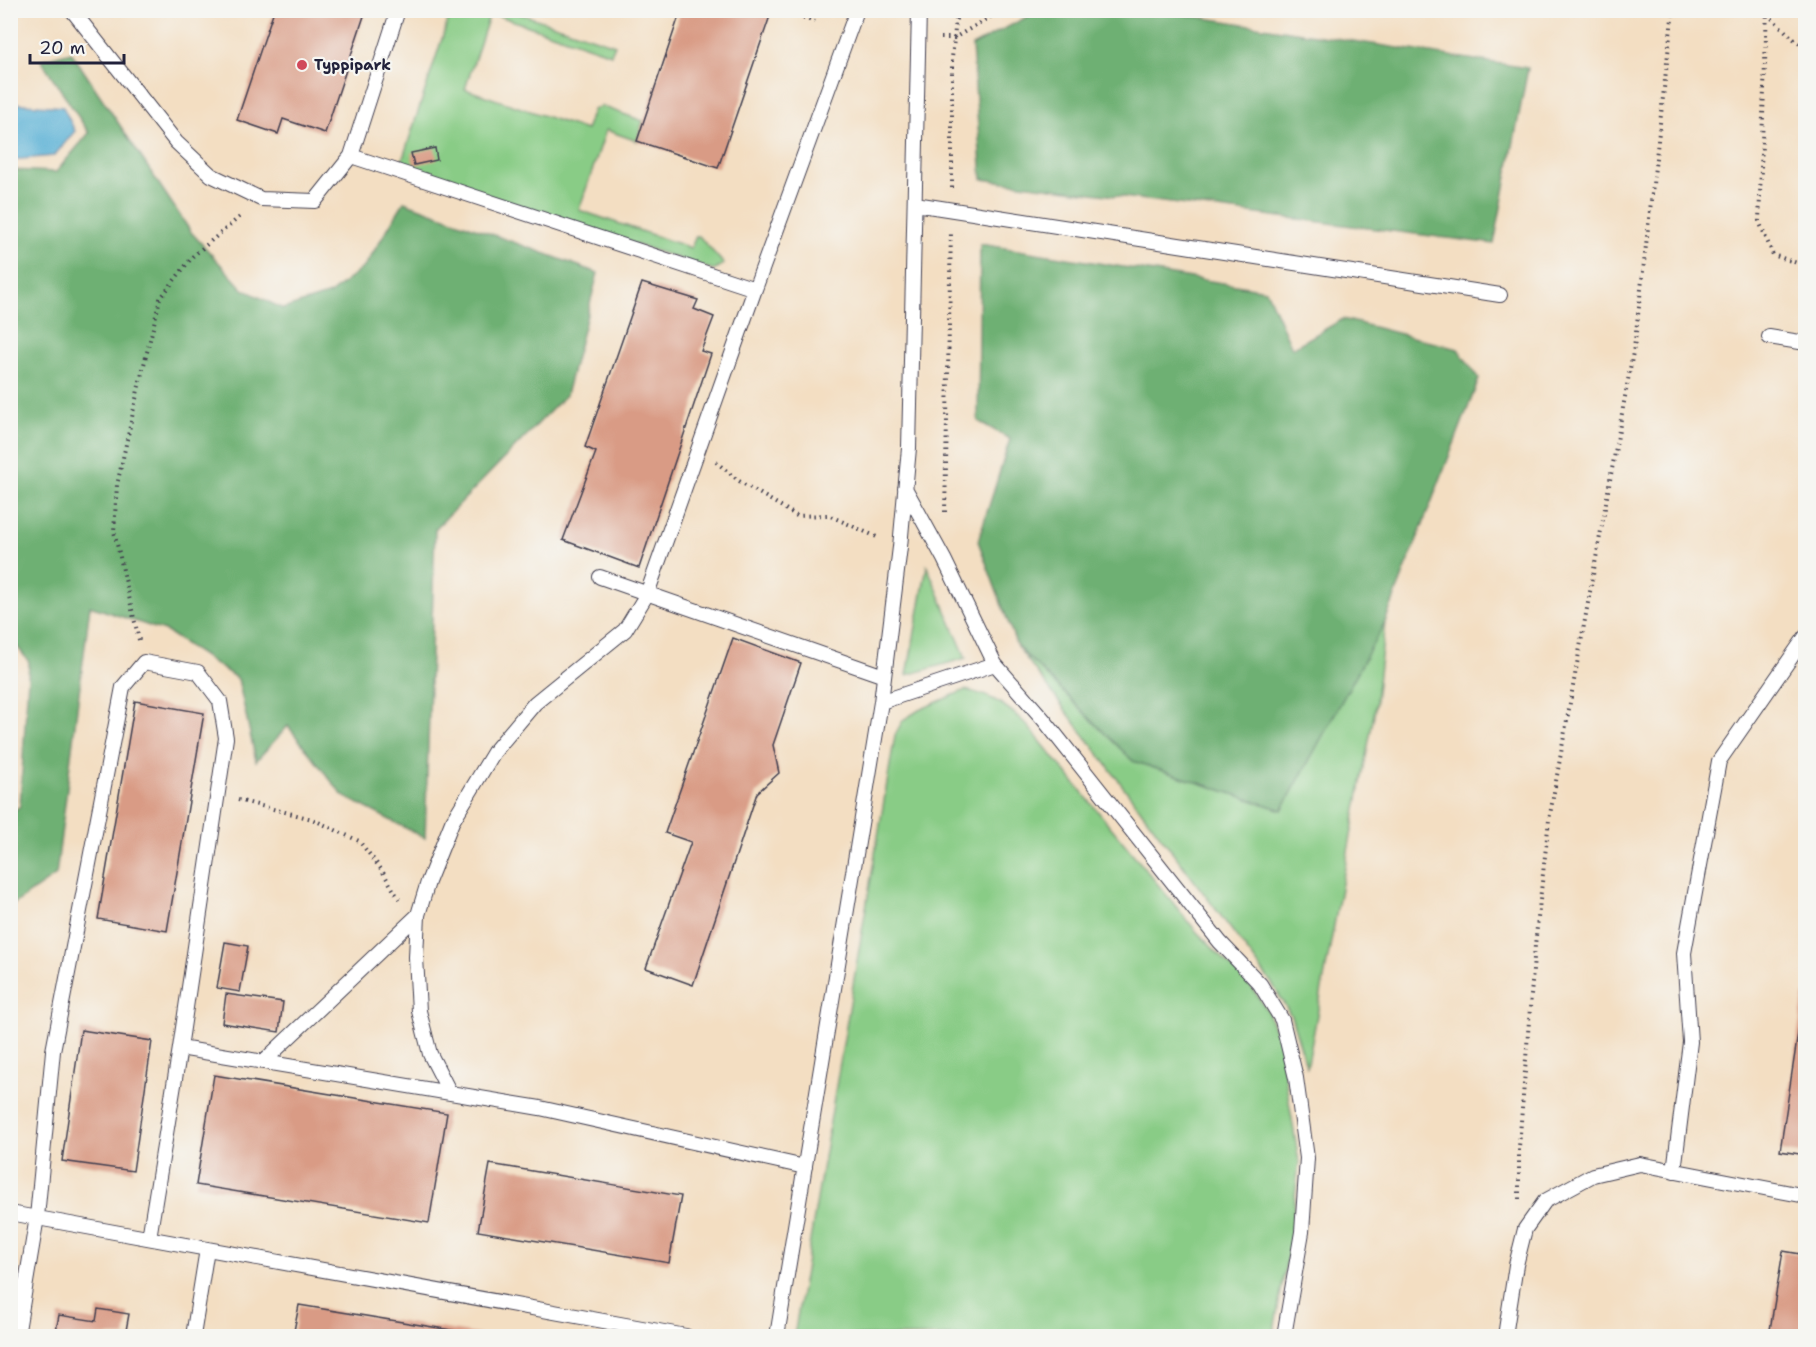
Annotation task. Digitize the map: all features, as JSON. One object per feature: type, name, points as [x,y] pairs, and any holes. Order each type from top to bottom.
[{"type":"lane","points":[[72,10],[176,142],[211,175],[261,199],[315,201],[351,156],[398,10]]},
{"type":"lane","points":[[450,1093],[430,1054],[419,1011],[416,957],[418,915],[428,882],[452,822],[494,752],[535,704],[625,630],[647,594],[857,10]]},
{"type":"lane","points":[[777,1336],[881,702],[900,547],[909,448],[919,10]]},
{"type":"lane","points":[[351,156],[755,289]]},
{"type":"lane","points":[[915,204],[1500,295]]},
{"type":"lane","points":[[1769,337],[1806,343]]},
{"type":"lane","points":[[906,488],[944,559],[995,664],[1044,720],[1220,942],[1260,984],[1282,1020],[1296,1078],[1307,1158],[1302,1232],[1284,1336]]},
{"type":"lane","points":[[600,576],[884,676]]},
{"type":"lane","points":[[1674,1171],[1690,1042],[1684,953],[1719,760],[1806,636]]},
{"type":"lane","points":[[17,1336],[37,1218],[53,1051],[123,687],[144,663],[198,672],[220,701],[226,738],[180,1048],[148,1238]]},
{"type":"lane","points":[[881,702],[995,664]]},
{"type":"lane","points":[[262,1062],[418,915]]},
{"type":"lane","points":[[180,1048],[540,1108],[804,1167]]},
{"type":"lane","points":[[1505,1336],[1516,1265],[1525,1229],[1545,1201],[1593,1175],[1640,1164],[1806,1196]]},
{"type":"lane","points":[[10,1213],[686,1336]]},
{"type":"lane","points":[[193,1336],[207,1249]]},
{"type":"path","points":[[780,10],[815,22]]},
{"type":"path","points":[[952,57],[957,10]]},
{"type":"path","points":[[1525,1229],[1519,1207],[1519,1147],[1535,945],[1549,820],[1635,341],[1673,10]]},
{"type":"path","points":[[1766,11],[1798,43],[1806,47]]},
{"type":"path","points":[[1766,11],[1760,221],[1773,255],[1806,266]]},
{"type":"path","points":[[144,663],[114,531],[117,485],[160,299],[193,256],[261,199]]},
{"type":"path","points":[[217,795],[312,819],[359,841],[381,869],[397,897],[418,915]]},
{"type":"green space","points":[[451,11],[512,11],[615,45],[611,54],[490,13],[465,89],[586,130],[593,110],[601,106],[643,121],[637,141],[606,130],[579,210],[691,248],[696,236],[699,236],[724,264],[714,270],[400,167]]},
{"type":"green space","points":[[1038,11],[1160,11],[1528,68],[1494,244],[982,179],[972,46]]},
{"type":"green space","points":[[71,52],[191,232],[243,289],[283,309],[330,294],[365,266],[404,202],[598,273],[566,395],[435,529],[425,838],[343,796],[288,726],[256,761],[238,679],[167,632],[90,606],[56,875],[11,906],[11,813],[20,806],[29,662],[10,637],[11,170],[56,172],[89,133],[41,60]]},
{"type":"green space","points":[[980,244],[1266,290],[1292,348],[1343,319],[1458,349],[1479,379],[1385,622],[1282,810],[1133,761],[1017,646],[978,541],[1010,439],[978,421]]},
{"type":"green space","points":[[927,566],[966,658],[907,675]]},
{"type":"green space","points":[[1385,622],[1375,709],[1307,1068],[1291,1016],[1273,985],[1017,646],[1133,761],[1282,810]]},
{"type":"green space","points":[[965,690],[999,702],[1027,725],[1197,932],[1253,989],[1267,1010],[1279,1040],[1299,1162],[1289,1247],[1273,1336],[794,1336],[895,735],[903,720],[919,710]]},
{"type":"water","points":[[11,103],[63,107],[75,131],[54,156],[11,160]]},
{"type":"building","name":"Typpipark","points":[[274,10],[366,10],[325,133],[283,119],[278,134],[237,120]]},
{"type":"building","points":[[681,10],[772,10],[718,168],[637,141]]},
{"type":"building","points":[[435,148],[437,160],[414,165],[411,153]]},
{"type":"building","points":[[642,283],[698,300],[694,309],[714,317],[701,351],[711,354],[639,568],[563,540],[596,452],[585,447]]},
{"type":"building","points":[[733,638],[801,663],[773,745],[779,773],[757,793],[693,985],[646,968],[691,842],[665,833]]},
{"type":"building","points":[[135,701],[204,713],[167,931],[98,919]]},
{"type":"building","points":[[225,942],[248,946],[240,992],[217,988]]},
{"type":"building","points":[[226,994],[283,1002],[279,1032],[222,1023]]},
{"type":"building","points":[[1804,994],[1806,994],[1806,1155],[1780,1151]]},
{"type":"building","points":[[81,1030],[152,1041],[133,1171],[62,1161]]},
{"type":"building","points":[[214,1075],[447,1113],[429,1223],[196,1185]]},
{"type":"building","points":[[490,1164],[681,1196],[669,1263],[478,1231]]},
{"type":"building","points":[[1783,1251],[1806,1255],[1806,1336],[1769,1336]]},
{"type":"building","points":[[299,1305],[481,1335],[481,1336],[293,1336]]},
{"type":"building","points":[[98,1309],[129,1314],[125,1336],[55,1336],[59,1315],[96,1321]]},
{"type":"place","name":"Typpipark","points":[[302,65]]}]
